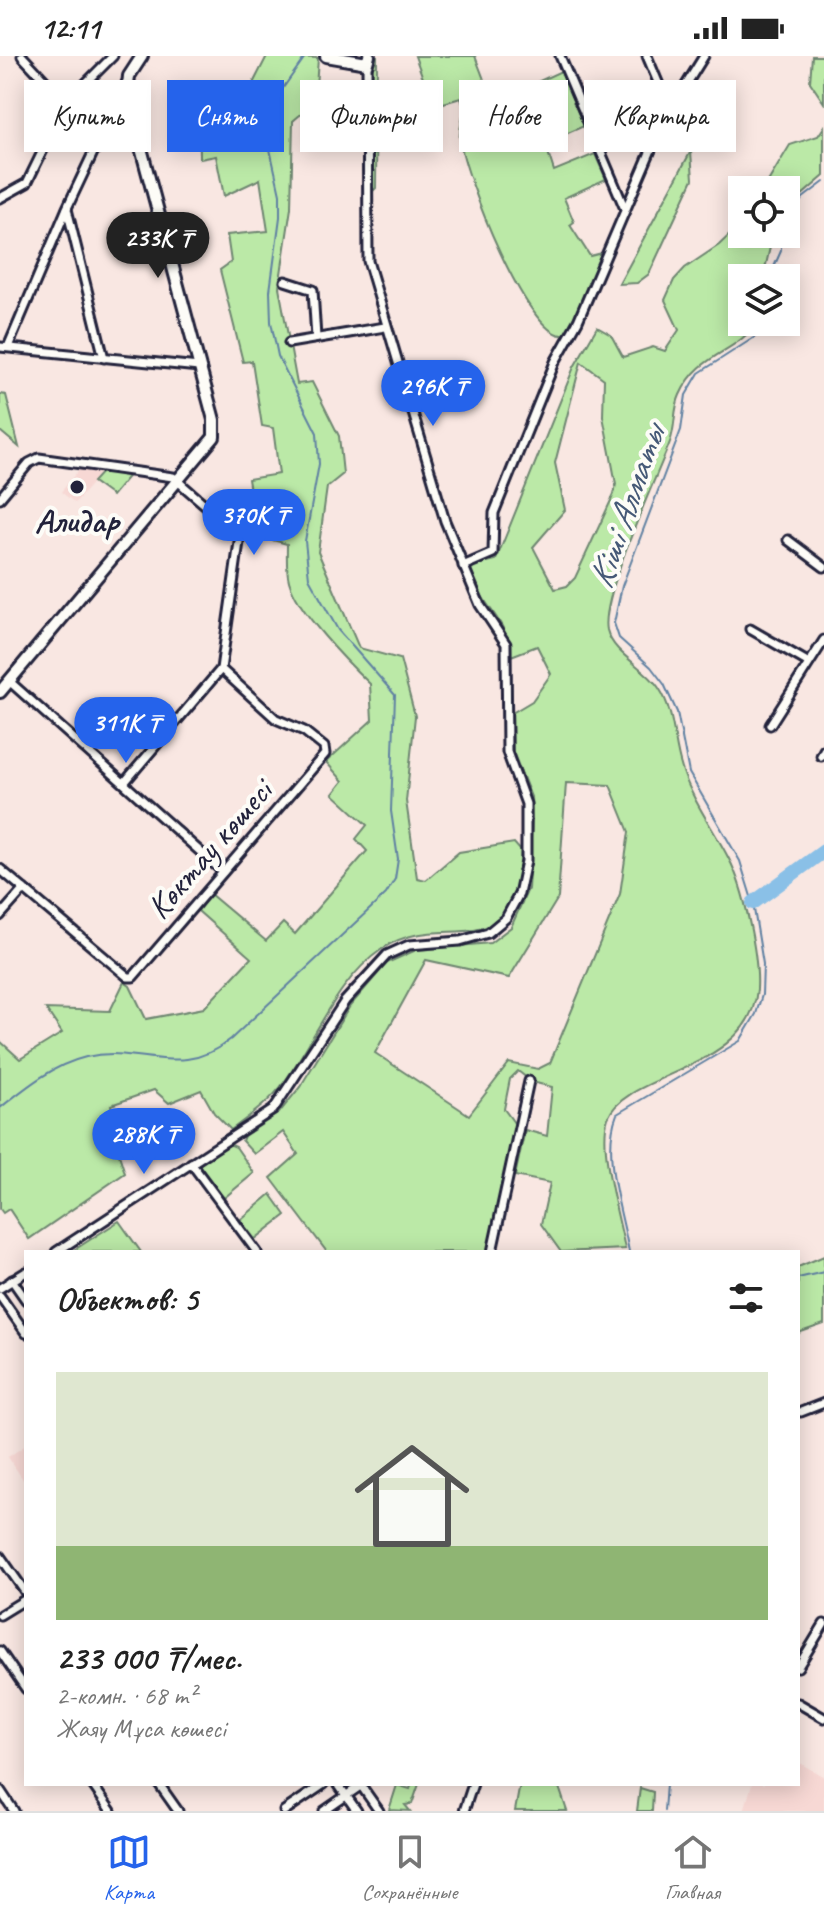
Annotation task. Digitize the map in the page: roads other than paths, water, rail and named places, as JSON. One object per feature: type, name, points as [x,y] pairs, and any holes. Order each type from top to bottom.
[{"type":"street","points":[[22,56],[44,80]]},
{"type":"street","points":[[89,80],[113,56]]},
{"type":"street","points":[[128,80],[142,56]]},
{"type":"street","points":[[59,1250],[280,1103],[345,1001],[387,955],[409,945],[477,937],[506,918],[519,894],[526,861],[526,804],[521,785],[508,760],[505,737],[506,644],[480,605],[463,566],[385,327],[367,250],[368,60],[326,56]]},
{"type":"street","points":[[560,56],[625,210]]},
{"type":"street","points":[[647,56],[657,80]]},
{"type":"street","points":[[689,80],[704,56]]},
{"type":"street","points":[[0,198],[27,183],[42,152]]},
{"type":"street","points":[[93,152],[4,347],[199,367]]},
{"type":"street","points":[[0,692],[214,437],[214,420],[142,152]]},
{"type":"street","points":[[463,566],[493,553],[494,513],[555,362],[578,321],[651,152]]},
{"type":"street","points":[[67,208],[104,358]]},
{"type":"street","points":[[285,281],[313,290],[316,338]]},
{"type":"street","points":[[289,343],[385,327]]},
{"type":"street","points":[[0,498],[29,463],[39,458],[173,477],[240,535],[221,669],[124,783]]},
{"type":"street","points":[[788,540],[824,567]]},
{"type":"street","points":[[750,629],[809,663]]},
{"type":"street","points":[[770,725],[824,640]]},
{"type":"street","name":"Көктау көшесі","points":[[24,889],[128,977],[133,977],[326,752],[310,735],[271,715],[221,669]]},
{"type":"street","points":[[9,681],[223,872]]},
{"type":"street","points":[[0,869],[24,889],[0,916]]},
{"type":"street","points":[[492,1250],[529,1081]]},
{"type":"street","points":[[191,1163],[256,1250]]},
{"type":"street","points":[[0,1288],[24,1273]]},
{"type":"street","points":[[12,1280],[24,1297]]},
{"type":"street","points":[[0,1296],[24,1330]]},
{"type":"street","points":[[801,1412],[824,1403]]},
{"type":"street","points":[[0,1556],[24,1593]]},
{"type":"street","points":[[0,1615],[24,1597]]},
{"type":"street","points":[[800,1664],[824,1624]]},
{"type":"street","points":[[0,1651],[24,1686]]},
{"type":"street","points":[[800,1704],[824,1718]]},
{"type":"street","points":[[93,1786],[111,1811]]},
{"type":"street","points":[[160,1786],[178,1811]]},
{"type":"street","points":[[284,1811],[321,1786]]},
{"type":"street","points":[[339,1786],[357,1811]]},
{"type":"street","points":[[324,1811],[360,1786]]},
{"type":"street","points":[[362,1786],[379,1811]]},
{"type":"street","points":[[464,1811],[472,1786]]},
{"type":"street","points":[[0,1790],[14,1811]]},
{"type":"waterway","points":[[0,1108],[51,1071],[86,1057],[106,1054],[177,1060],[212,1051],[231,1039],[386,894],[395,879],[398,859],[391,811],[395,695],[338,630],[309,578],[305,541],[319,464],[317,433],[278,356],[271,322],[270,291],[280,194],[266,131],[276,98],[305,57]]},
{"type":"waterway","name":"Кіші Алматы","points":[[800,202],[824,182]]},
{"type":"waterway","name":"Кіші Алматы","points":[[775,264],[781,248]]},
{"type":"waterway","name":"Кіші Алматы","points":[[629,1250],[612,1164],[611,1147],[617,1114],[740,1041],[756,1014],[762,995],[763,964],[753,903],[740,861],[689,773],[677,712],[664,684],[651,667],[619,638],[614,623],[622,586],[681,430],[686,395],[699,373],[756,336]]},
{"type":"waterway","points":[[753,903],[824,851]]},
{"type":"waterway","points":[[800,1278],[824,1272]]},
{"type":"waterway","name":"Кіші Алматы","points":[[664,1811],[666,1786]]},
{"type":"place","name":"Алидар","points":[[77,487]]}]
